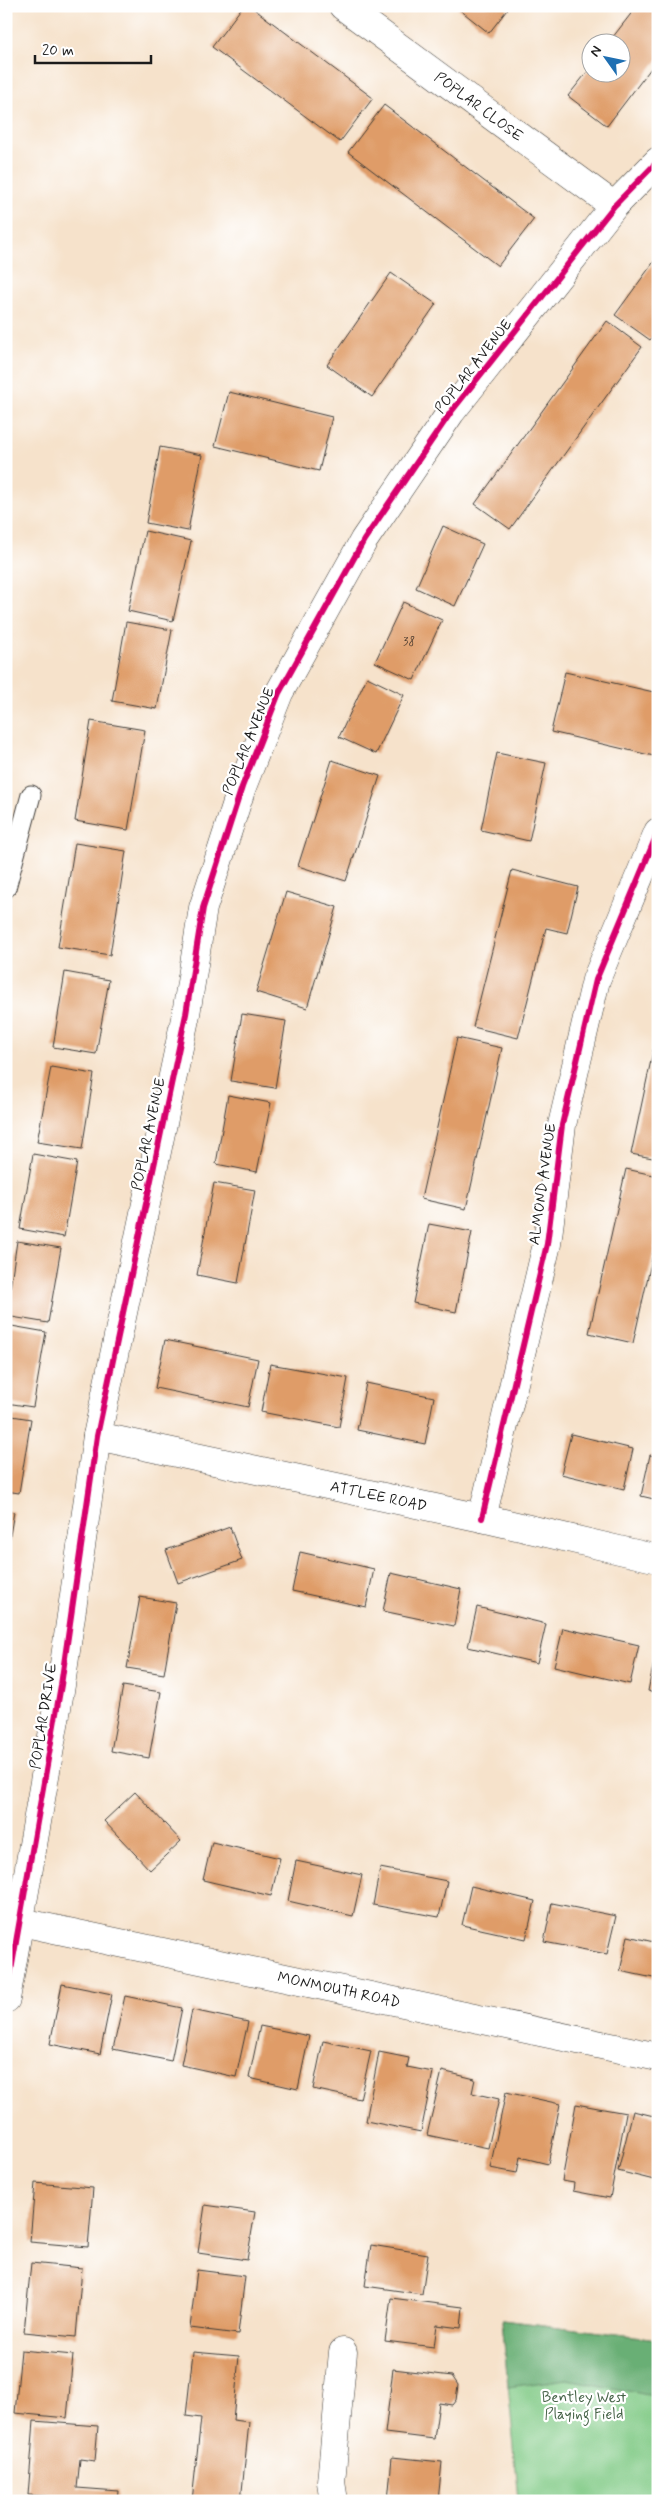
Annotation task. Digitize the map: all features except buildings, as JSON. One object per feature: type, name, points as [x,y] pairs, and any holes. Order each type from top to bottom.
[{"type":"street","name":"POPLAR CLOSE","points":[[343,6],[614,206]]},
{"type":"street","name":"POPLAR AVENUE","points":[[97,1436],[186,1014],[203,908],[242,787],[279,693],[364,540],[440,428],[614,206],[658,161]]},
{"type":"street","name":"ALMOND AVENUE","points":[[482,1518],[547,1244],[562,1124],[596,980],[658,832]]},
{"type":"street","name":"ATTLEE ROAD","points":[[97,1436],[482,1518],[658,1559]]},
{"type":"street","name":"POPLAR DRIVE","points":[[6,1999],[21,1922],[62,1676],[97,1436]]},
{"type":"street","name":"MONMOUTH ROAD","points":[[21,1922],[658,2057]]},
{"type":"street","points":[[334,2501],[331,2482],[342,2352]]},
{"type":"lane","points":[[6,888],[31,795]]},
{"type":"green space","name":"Bentley West Playing Field","points":[[502,2320],[658,2339],[658,2501],[519,2501]]},
{"type":"green space","points":[[502,2320],[658,2339],[658,2397],[567,2379],[508,2387]]},
{"type":"cycle path","points":[[6,1999],[61,1685],[97,1436],[186,1014],[203,908],[242,787],[279,693],[364,540],[451,412],[614,206],[658,161]]},
{"type":"cycle path","points":[[482,1518],[547,1244],[562,1125],[596,980],[658,832]]}]
